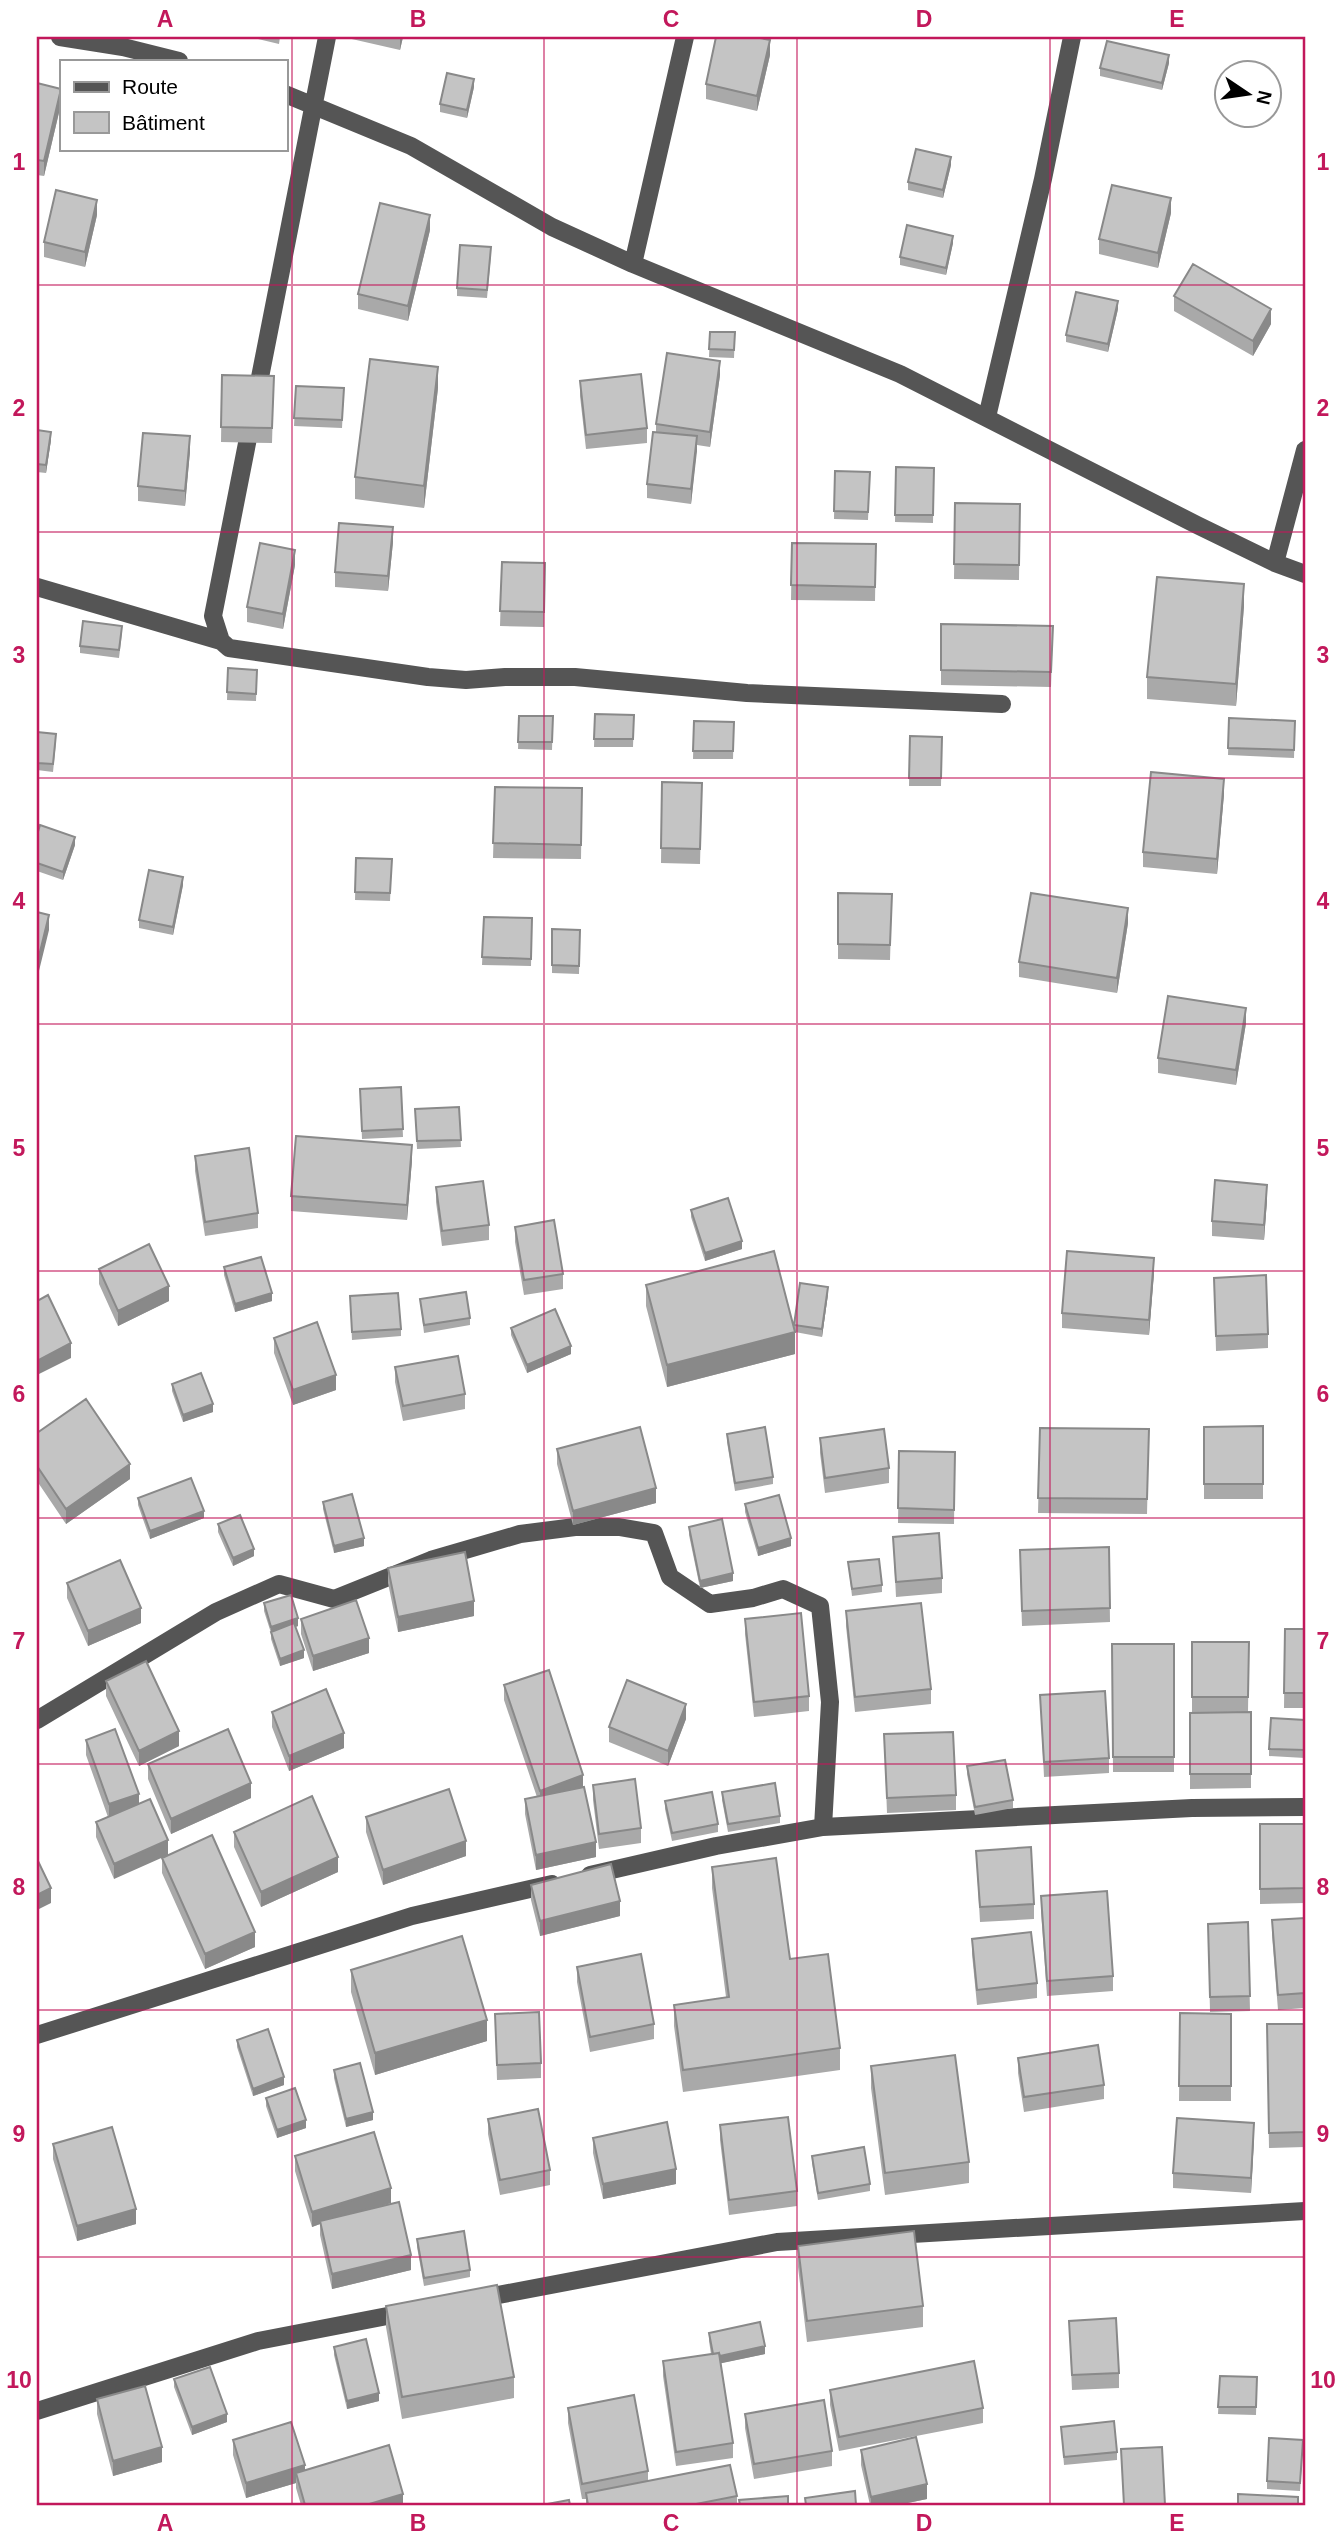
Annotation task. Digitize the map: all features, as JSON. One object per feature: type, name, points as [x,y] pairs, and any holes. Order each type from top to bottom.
[{"type":"street","points":[[60,37],[123,47],[175,60]]},
{"type":"street","points":[[221,641],[214,617],[327,37]]},
{"type":"street","points":[[633,264],[685,37]]},
{"type":"street","points":[[987,416],[1043,180],[1072,37]]},
{"type":"street","points":[[287,95],[411,146],[552,226],[633,264],[900,374],[1275,563],[1305,574]]},
{"type":"street","points":[[1275,563],[1305,450]]},
{"type":"street","points":[[37,587],[221,641],[229,648],[428,677],[466,680],[575,677],[747,693],[1002,704]]},
{"type":"street","points":[[37,1720],[216,1612],[279,1584],[334,1599],[431,1560],[520,1534],[575,1527],[619,1527],[654,1533],[670,1577],[710,1604],[753,1598],[783,1589],[820,1606],[830,1702],[823,1827]]},
{"type":"street","points":[[37,2035],[412,1916],[716,1846],[823,1827],[1192,1808],[1305,1807]]},
{"type":"street","points":[[463,2302],[777,2242],[1305,2211]]},
{"type":"street","points":[[37,2411],[258,2341],[422,2310]]},
{"type":"building","points":[[716,37],[755,37],[770,40],[757,96],[706,84]]},
{"type":"building","points":[[1107,41],[1169,55],[1162,83],[1100,68]]},
{"type":"building","points":[[447,73],[474,79],[467,110],[440,104]]},
{"type":"building","points":[[37,83],[60,89],[60,93],[44,161],[37,160]]},
{"type":"building","points":[[916,149],[951,157],[943,190],[908,182]]},
{"type":"building","points":[[1112,185],[1171,198],[1158,253],[1099,239]]},
{"type":"building","points":[[56,190],[97,200],[85,252],[44,242]]},
{"type":"building","points":[[380,203],[430,215],[408,306],[358,294]]},
{"type":"building","points":[[907,225],[953,236],[946,268],[900,257]]},
{"type":"building","points":[[460,245],[491,247],[487,290],[457,288]]},
{"type":"building","points":[[1193,264],[1271,309],[1253,341],[1174,296]]},
{"type":"building","points":[[1076,292],[1118,301],[1108,344],[1066,335]]},
{"type":"building","points":[[710,332],[735,332],[734,350],[709,349]]},
{"type":"building","points":[[667,353],[720,361],[710,432],[656,424]]},
{"type":"building","points":[[370,359],[438,367],[424,486],[355,477]]},
{"type":"building","points":[[641,374],[647,428],[586,435],[580,381]]},
{"type":"building","points":[[222,375],[274,376],[272,428],[221,427]]},
{"type":"building","points":[[296,386],[344,388],[342,420],[294,418]]},
{"type":"building","points":[[37,430],[51,432],[46,465],[37,464]]},
{"type":"building","points":[[653,432],[697,436],[691,489],[647,484]]},
{"type":"building","points":[[143,433],[190,436],[185,491],[138,486]]},
{"type":"building","points":[[896,467],[934,468],[933,515],[895,515]]},
{"type":"building","points":[[835,471],[870,472],[868,512],[834,511]]},
{"type":"building","points":[[955,503],[1020,504],[1019,565],[954,564]]},
{"type":"building","points":[[339,523],[393,527],[388,576],[335,572]]},
{"type":"building","points":[[260,543],[295,550],[283,614],[247,607]]},
{"type":"building","points":[[792,543],[876,544],[875,587],[791,585]]},
{"type":"building","points":[[502,562],[545,563],[544,612],[500,611]]},
{"type":"building","points":[[1157,577],[1244,584],[1236,684],[1147,677]]},
{"type":"building","points":[[83,621],[122,626],[119,650],[80,646]]},
{"type":"building","points":[[941,624],[1053,626],[1051,672],[941,670]]},
{"type":"building","points":[[228,668],[257,670],[256,694],[227,692]]},
{"type":"building","points":[[595,714],[634,715],[633,739],[594,739]]},
{"type":"building","points":[[519,716],[553,716],[552,742],[518,742]]},
{"type":"building","points":[[1229,718],[1295,721],[1294,750],[1228,748]]},
{"type":"building","points":[[694,721],[734,722],[733,751],[693,751]]},
{"type":"building","points":[[37,732],[56,734],[53,764],[37,763]]},
{"type":"building","points":[[910,736],[942,737],[941,778],[909,778]]},
{"type":"building","points":[[1151,772],[1224,779],[1217,859],[1143,852]]},
{"type":"building","points":[[662,782],[702,783],[700,849],[661,848]]},
{"type":"building","points":[[495,787],[582,788],[581,845],[493,843]]},
{"type":"building","points":[[40,825],[75,837],[63,872],[37,863],[37,835]]},
{"type":"building","points":[[356,858],[392,859],[390,893],[355,892]]},
{"type":"building","points":[[149,870],[183,877],[173,927],[139,920]]},
{"type":"building","points":[[838,893],[892,894],[890,945],[838,944]]},
{"type":"building","points":[[1031,893],[1128,908],[1117,978],[1019,962]]},
{"type":"building","points":[[37,912],[49,915],[37,964]]},
{"type":"building","points":[[484,917],[532,918],[531,959],[482,957]]},
{"type":"building","points":[[552,929],[580,930],[579,966],[552,965]]},
{"type":"building","points":[[1168,996],[1246,1008],[1236,1070],[1158,1058]]},
{"type":"building","points":[[401,1087],[403,1129],[362,1131],[360,1089]]},
{"type":"building","points":[[459,1107],[461,1140],[417,1141],[415,1109]]},
{"type":"building","points":[[296,1136],[412,1145],[407,1205],[291,1196]]},
{"type":"building","points":[[249,1148],[258,1213],[205,1222],[195,1156]]},
{"type":"building","points":[[1215,1180],[1267,1185],[1264,1225],[1212,1221]]},
{"type":"building","points":[[483,1181],[489,1225],[442,1231],[436,1187]]},
{"type":"building","points":[[728,1198],[742,1241],[705,1253],[691,1210]]},
{"type":"building","points":[[554,1220],[563,1274],[524,1280],[515,1227]]},
{"type":"building","points":[[149,1244],[169,1286],[118,1311],[99,1269]]},
{"type":"building","points":[[774,1251],[795,1332],[667,1365],[646,1285]]},
{"type":"building","points":[[1067,1251],[1154,1258],[1149,1320],[1062,1313]]},
{"type":"building","points":[[261,1257],[272,1293],[235,1304],[224,1267]]},
{"type":"building","points":[[1266,1275],[1268,1334],[1216,1336],[1214,1278]]},
{"type":"building","points":[[800,1283],[828,1287],[822,1329],[794,1325]]},
{"type":"building","points":[[466,1292],[470,1318],[424,1325],[420,1299]]},
{"type":"building","points":[[398,1293],[401,1329],[352,1332],[350,1296]]},
{"type":"building","points":[[48,1295],[71,1343],[37,1361],[37,1301]]},
{"type":"building","points":[[555,1309],[571,1346],[527,1365],[511,1328]]},
{"type":"building","points":[[317,1322],[336,1375],[293,1390],[274,1338]]},
{"type":"building","points":[[458,1356],[465,1394],[403,1406],[395,1367]]},
{"type":"building","points":[[201,1373],[213,1404],[183,1415],[172,1384]]},
{"type":"building","points":[[86,1399],[130,1464],[66,1509],[37,1466],[37,1433]]},
{"type":"building","points":[[1263,1426],[1263,1484],[1204,1484],[1204,1427]]},
{"type":"building","points":[[640,1427],[656,1488],[573,1511],[557,1449]]},
{"type":"building","points":[[765,1427],[773,1477],[735,1483],[727,1434]]},
{"type":"building","points":[[1040,1428],[1149,1429],[1147,1499],[1038,1498]]},
{"type":"building","points":[[884,1429],[889,1468],[825,1478],[820,1438]]},
{"type":"building","points":[[899,1451],[955,1452],[954,1510],[898,1508]]},
{"type":"building","points":[[191,1478],[204,1511],[150,1531],[138,1498]]},
{"type":"building","points":[[352,1494],[364,1538],[334,1546],[323,1502]]},
{"type":"building","points":[[779,1495],[791,1538],[758,1548],[745,1504]]},
{"type":"building","points":[[240,1515],[254,1549],[233,1558],[218,1524]]},
{"type":"building","points":[[722,1519],[733,1573],[700,1581],[689,1527]]},
{"type":"building","points":[[939,1533],[942,1578],[896,1582],[893,1537]]},
{"type":"building","points":[[1109,1547],[1110,1608],[1022,1611],[1020,1550]]},
{"type":"building","points":[[465,1552],[474,1601],[398,1617],[388,1568]]},
{"type":"building","points":[[879,1559],[882,1585],[852,1589],[848,1562]]},
{"type":"building","points":[[120,1560],[141,1608],[88,1631],[67,1583]]},
{"type":"building","points":[[291,1595],[298,1618],[271,1627],[264,1603]]},
{"type":"building","points":[[356,1600],[369,1638],[313,1656],[301,1619]]},
{"type":"building","points":[[921,1603],[931,1689],[855,1697],[846,1611]]},
{"type":"building","points":[[801,1613],[809,1696],[754,1702],[745,1619]]},
{"type":"building","points":[[294,1623],[304,1650],[280,1659],[271,1632]]},
{"type":"building","points":[[1285,1629],[1305,1629],[1305,1693],[1284,1693]]},
{"type":"building","points":[[1192,1642],[1249,1642],[1248,1697],[1192,1697]]},
{"type":"building","points":[[1112,1644],[1174,1644],[1174,1757],[1113,1757]]},
{"type":"building","points":[[146,1661],[179,1731],[139,1751],[106,1681]]},
{"type":"building","points":[[549,1670],[583,1775],[540,1791],[504,1685]]},
{"type":"building","points":[[627,1680],[686,1704],[668,1751],[609,1727]]},
{"type":"building","points":[[326,1689],[344,1733],[289,1756],[272,1712]]},
{"type":"building","points":[[1105,1691],[1109,1758],[1044,1762],[1040,1695]]},
{"type":"building","points":[[1251,1712],[1251,1774],[1190,1774],[1190,1713]]},
{"type":"building","points":[[1271,1718],[1305,1720],[1305,1750],[1269,1749]]},
{"type":"building","points":[[115,1729],[139,1794],[109,1804],[86,1740]]},
{"type":"building","points":[[228,1729],[251,1783],[171,1819],[148,1764]]},
{"type":"building","points":[[953,1732],[956,1795],[887,1798],[884,1734]]},
{"type":"building","points":[[1005,1760],[1013,1800],[975,1807],[967,1766]]},
{"type":"building","points":[[635,1779],[641,1828],[599,1834],[593,1785]]},
{"type":"building","points":[[775,1783],[780,1816],[728,1824],[722,1792]]},
{"type":"building","points":[[584,1787],[596,1842],[536,1855],[525,1799]]},
{"type":"building","points":[[449,1789],[466,1841],[383,1870],[366,1817]]},
{"type":"building","points":[[712,1792],[718,1824],[672,1833],[665,1801]]},
{"type":"building","points":[[312,1796],[338,1857],[261,1892],[234,1832]]},
{"type":"building","points":[[150,1799],[168,1840],[114,1864],[96,1822]]},
{"type":"building","points":[[1260,1824],[1305,1824],[1305,1888],[1260,1889]]},
{"type":"building","points":[[212,1835],[255,1932],[205,1954],[162,1858]]},
{"type":"building","points":[[1031,1847],[1034,1904],[980,1907],[976,1851]]},
{"type":"building","points":[[776,1858],[790,1959],[828,1954],[840,2048],[683,2070],[674,2005],[729,1997],[712,1867]]},
{"type":"building","points":[[37,1859],[51,1888],[37,1895]]},
{"type":"building","points":[[611,1864],[620,1901],[540,1921],[531,1885]]},
{"type":"building","points":[[1107,1891],[1113,1976],[1047,1981],[1041,1896]]},
{"type":"building","points":[[1305,1918],[1305,1993],[1278,1995],[1272,1920]]},
{"type":"building","points":[[1248,1922],[1250,1996],[1210,1997],[1208,1924]]},
{"type":"building","points":[[1031,1932],[1037,1983],[977,1990],[972,1939]]},
{"type":"building","points":[[462,1936],[487,2020],[375,2053],[351,1970]]},
{"type":"building","points":[[641,1954],[654,2024],[590,2037],[577,1967]]},
{"type":"building","points":[[539,2012],[541,2063],[497,2065],[495,2014]]},
{"type":"building","points":[[1180,2013],[1231,2014],[1231,2086],[1179,2086]]},
{"type":"building","points":[[1267,2024],[1305,2024],[1305,2132],[1269,2133]]},
{"type":"building","points":[[268,2029],[284,2077],[253,2089],[237,2040]]},
{"type":"building","points":[[1098,2045],[1104,2085],[1024,2097],[1018,2058]]},
{"type":"building","points":[[955,2055],[969,2162],[885,2173],[871,2066]]},
{"type":"building","points":[[360,2063],[373,2112],[346,2119],[334,2070]]},
{"type":"building","points":[[295,2088],[306,2120],[277,2130],[266,2098]]},
{"type":"building","points":[[538,2109],[550,2170],[500,2180],[488,2119]]},
{"type":"building","points":[[788,2117],[797,2191],[729,2200],[720,2125]]},
{"type":"building","points":[[1177,2118],[1254,2123],[1251,2178],[1173,2173]]},
{"type":"building","points":[[667,2122],[676,2169],[603,2184],[593,2138]]},
{"type":"building","points":[[112,2127],[136,2209],[77,2226],[53,2144]]},
{"type":"building","points":[[374,2132],[391,2188],[312,2212],[295,2156]]},
{"type":"building","points":[[864,2147],[870,2184],[818,2193],[812,2156]]},
{"type":"building","points":[[399,2202],[411,2255],[332,2274],[320,2221]]},
{"type":"building","points":[[464,2231],[470,2270],[424,2278],[417,2239]]},
{"type":"building","points":[[914,2231],[923,2306],[807,2321],[798,2246]]},
{"type":"building","points":[[497,2285],[514,2377],[402,2397],[386,2306]]},
{"type":"building","points":[[1116,2318],[1119,2373],[1072,2375],[1069,2321]]},
{"type":"building","points":[[760,2322],[765,2346],[720,2356],[719,2353],[713,2354],[709,2333]]},
{"type":"building","points":[[366,2339],[379,2393],[347,2401],[334,2347]]},
{"type":"building","points":[[719,2353],[733,2443],[676,2452],[663,2361]]},
{"type":"building","points":[[974,2361],[983,2408],[839,2437],[830,2390]]},
{"type":"building","points":[[210,2367],[227,2414],[192,2427],[174,2379]]},
{"type":"building","points":[[1220,2376],[1257,2377],[1256,2407],[1218,2407]]},
{"type":"building","points":[[145,2386],[162,2447],[113,2461],[97,2399]]},
{"type":"building","points":[[634,2395],[648,2471],[582,2484],[568,2408]]},
{"type":"building","points":[[824,2400],[832,2451],[754,2464],[745,2414]]},
{"type":"building","points":[[1114,2421],[1117,2452],[1064,2457],[1061,2427]]},
{"type":"building","points":[[291,2422],[305,2465],[246,2483],[233,2440]]},
{"type":"building","points":[[916,2437],[927,2484],[871,2497],[861,2450]]},
{"type":"building","points":[[1269,2438],[1303,2440],[1300,2483],[1267,2481]]},
{"type":"building","points":[[389,2445],[403,2494],[366,2505],[305,2505],[296,2473]]},
{"type":"building","points":[[1162,2447],[1165,2505],[1124,2505],[1121,2449]]},
{"type":"building","points":[[730,2465],[737,2496],[691,2505],[588,2505],[586,2493]]},
{"type":"building","points":[[855,2491],[856,2505],[806,2505],[805,2498]]},
{"type":"building","points":[[1238,2494],[1298,2497],[1298,2505],[1238,2505]]},
{"type":"building","points":[[788,2496],[788,2505],[740,2505],[739,2500]]},
{"type":"building","points":[[569,2500],[570,2505],[542,2505]]}]
